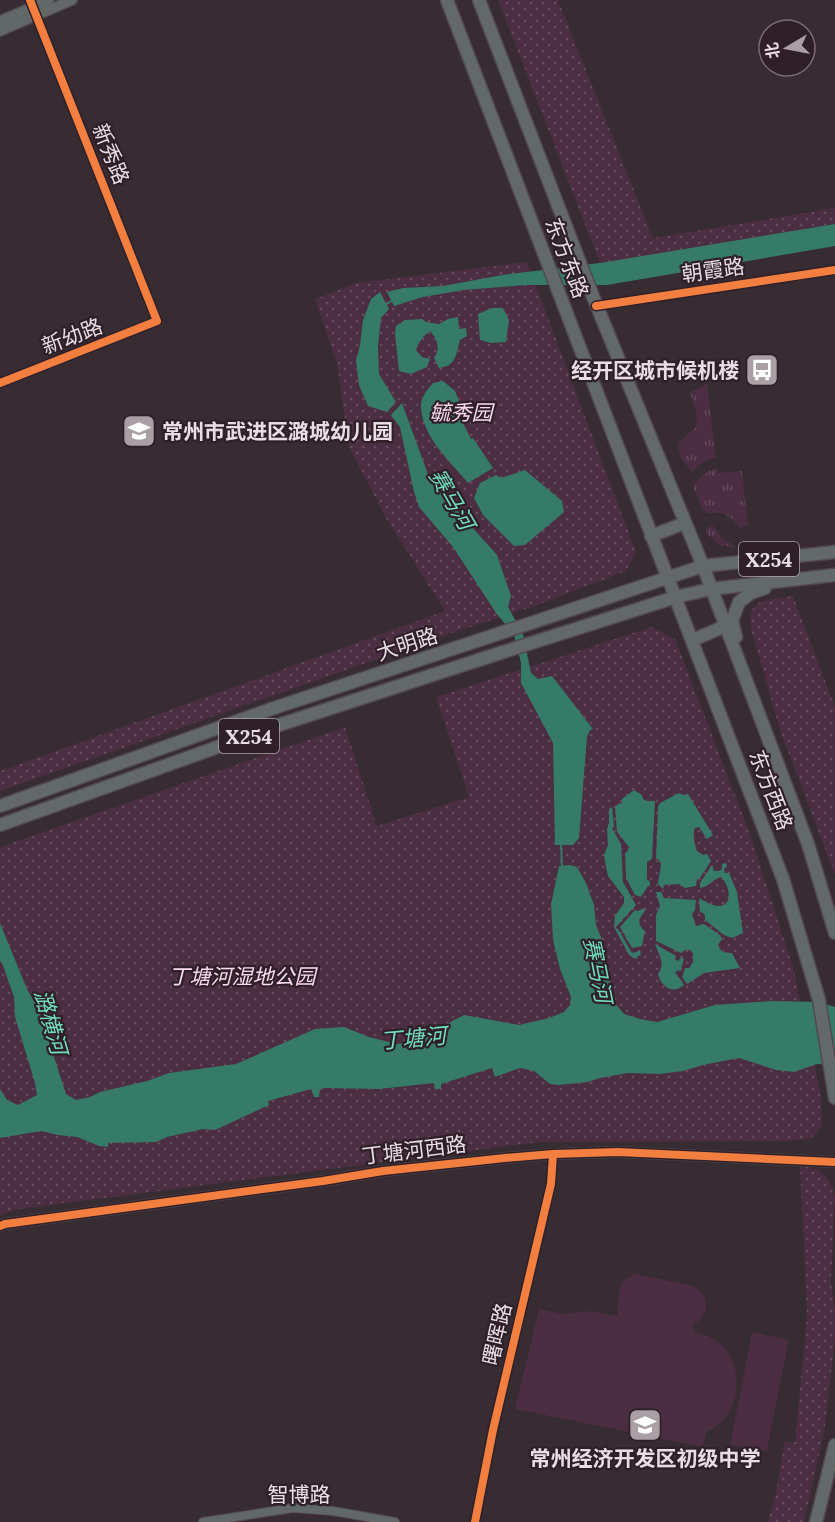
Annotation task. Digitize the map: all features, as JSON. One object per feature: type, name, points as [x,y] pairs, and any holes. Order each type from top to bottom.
[{"type":"main road","name":"东方东路","points":[[447,0],[676,597]]},
{"type":"main road","name":"东方东路","points":[[479,0],[594,300],[711,589]]},
{"type":"main road","points":[[651,536],[685,523]]},
{"type":"main road","name":"大明路","points":[[0,806],[274,708],[703,566],[835,552]]},
{"type":"main road","name":"大明路","points":[[0,825],[279,725],[676,597],[711,589],[835,575]]},
{"type":"main road","points":[[744,676],[732,621],[739,602],[751,593],[786,581]]},
{"type":"main road","name":"东方西路","points":[[711,589],[808,844],[835,933]]},
{"type":"main road","name":"东方西路","points":[[676,597],[783,879],[819,1000],[835,1098]]},
{"type":"main road","points":[[693,640],[725,626]]},
{"type":"main road","points":[[816,1522],[835,1445]]},
{"type":"street","points":[[0,21],[49,0]]},
{"type":"street","points":[[0,31],[33,7],[72,0]]},
{"type":"street","name":"新秀路","points":[[33,7],[157,321]]},
{"type":"street","name":"朝霞路","points":[[594,300],[835,270]]},
{"type":"street","name":"新幼路","points":[[0,383],[157,321]]},
{"type":"street","name":"丁塘河西路","points":[[0,1226],[382,1171],[554,1154],[618,1152],[835,1162]]},
{"type":"street","name":"曙晖路","points":[[475,1522],[493,1430],[550,1184],[554,1154]]},
{"type":"street","name":"智博路","points":[[203,1522],[293,1508],[333,1511],[395,1522]]},
{"type":"green space","points":[[498,0],[558,0],[653,238],[835,208],[835,224],[600,263]]},
{"type":"green space","name":"毓秀园","points":[[527,262],[636,552],[626,571],[537,605],[0,791],[0,771],[445,611],[386,518],[349,447],[337,363],[315,299],[357,283]]},
{"type":"green space","points":[[707,384],[716,458],[703,463],[693,472],[682,459],[678,443],[696,427],[697,416],[690,392]]},
{"type":"green space","points":[[717,468],[718,473],[742,471],[748,525],[740,528],[723,513],[708,513],[701,507],[693,485],[704,474]]},
{"type":"green space","points":[[709,525],[713,526],[733,547],[719,545],[706,533]]},
{"type":"green space","points":[[793,596],[835,707],[835,875],[780,730],[751,629],[750,619],[755,606],[768,600]]},
{"type":"green space","name":"丁塘河湿地公园","points":[[652,627],[675,639],[750,834],[793,967],[821,1096],[822,1126],[812,1138],[792,1141],[540,1142],[19,1209],[0,1215],[0,847],[345,727],[377,826],[469,797],[436,697]]},
{"type":"green space","points":[[800,1165],[818,1170],[829,1180],[835,1197],[831,1283],[835,1309],[835,1339],[825,1428],[804,1522],[768,1522],[785,1441],[795,1443],[807,1315]]},
{"type":"green space","points":[[637,1274],[693,1286],[699,1290],[705,1299],[706,1310],[700,1320],[694,1324],[693,1331],[718,1342],[731,1357],[737,1387],[735,1397],[723,1420],[706,1433],[703,1447],[515,1409],[539,1309],[563,1314],[591,1311],[617,1316],[621,1285],[624,1280]]},
{"type":"green space","points":[[752,1332],[789,1340],[767,1451],[730,1445]]},
{"type":"water","points":[[835,224],[835,246],[607,285],[525,285],[464,290],[423,297],[394,306],[387,292],[403,288],[443,286],[502,275],[600,263]]},
{"type":"water","points":[[380,292],[389,309],[381,318],[378,346],[379,374],[396,402],[387,412],[368,406],[359,385],[356,361],[363,320],[371,299]]},
{"type":"water","points":[[492,308],[503,308],[509,320],[506,342],[491,343],[480,340],[478,314]]},
{"type":"water","points":[[458,317],[459,329],[466,328],[467,336],[460,340],[456,355],[449,365],[439,368],[434,358],[437,344],[430,331],[416,350],[422,357],[430,359],[427,367],[411,374],[399,371],[396,326],[405,320],[422,319],[439,324]]},
{"type":"water","points":[[443,381],[455,391],[459,401],[457,409],[461,419],[471,439],[473,438],[493,468],[468,483],[438,448],[423,419],[421,404],[424,394],[433,383]]},
{"type":"water","points":[[402,403],[430,480],[497,555],[511,596],[508,607],[523,634],[531,673],[538,679],[552,676],[593,729],[587,737],[579,838],[573,845],[555,845],[553,743],[521,683],[521,663],[514,635],[496,613],[453,547],[419,507],[400,427],[391,415]]},
{"type":"water","points":[[525,470],[562,501],[564,512],[525,545],[514,546],[483,515],[474,498],[480,483],[496,475],[501,478]]},
{"type":"water","points":[[634,790],[646,801],[655,801],[652,859],[647,862],[647,879],[650,886],[641,897],[635,895],[626,878],[625,853],[629,847],[617,832],[615,807]]},
{"type":"water","points":[[679,793],[688,794],[713,835],[707,839],[699,827],[694,830],[697,851],[703,855],[707,854],[711,861],[697,879],[696,886],[685,888],[679,884],[664,885],[663,889],[658,884],[661,864],[656,859],[658,807],[660,803]]},
{"type":"water","points":[[612,807],[614,827],[612,828],[621,844],[623,882],[636,905],[615,928],[618,929],[632,953],[640,951],[641,955],[636,959],[629,955],[614,927],[615,916],[624,903],[624,897],[608,876],[604,855],[608,845],[609,809]]},
{"type":"water","points":[[726,863],[725,873],[729,873],[737,892],[743,933],[732,938],[724,935],[705,920],[705,916],[700,912],[699,898],[717,906],[726,903],[729,894],[721,877],[700,888],[700,883],[712,865],[714,871],[719,871],[722,869],[722,864]]},
{"type":"water","points":[[559,866],[577,867],[594,905],[596,925],[603,942],[613,1001],[624,1014],[657,1022],[715,1005],[771,1001],[819,1002],[835,1007],[835,1065],[817,1064],[794,1072],[776,1070],[739,1058],[683,1071],[660,1074],[628,1073],[588,1082],[559,1085],[550,1084],[534,1071],[520,1068],[495,1077],[492,1068],[441,1084],[441,1088],[435,1090],[434,1083],[379,1089],[326,1088],[320,1089],[319,1097],[314,1097],[311,1089],[268,1101],[269,1105],[215,1130],[203,1129],[167,1137],[156,1142],[108,1143],[108,1147],[99,1146],[77,1137],[41,1131],[0,1138],[0,1089],[7,1100],[18,1105],[37,1095],[15,1017],[14,997],[0,961],[0,923],[27,989],[38,1008],[66,1094],[76,1100],[169,1073],[236,1064],[315,1029],[344,1027],[369,1037],[397,1044],[419,1040],[464,1015],[519,1025],[564,1012],[570,1005],[571,997],[560,969],[553,940],[551,904]]},
{"type":"water","points":[[656,892],[661,892],[664,898],[696,900],[692,914],[696,926],[704,924],[720,935],[722,939],[718,945],[722,952],[732,953],[740,968],[704,973],[687,984],[682,977],[685,968],[689,968],[693,962],[693,953],[685,950],[681,953],[656,941],[656,915],[660,906]]},
{"type":"water","points":[[644,908],[645,911],[639,921],[645,931],[642,946],[632,948],[620,927],[635,910]]},
{"type":"water","points":[[655,944],[676,956],[675,959],[678,961],[682,957],[684,959],[680,972],[679,970],[675,972],[684,985],[680,988],[668,988],[662,983],[658,974],[662,963]]},
{"type":"waterway","name":"赛马河","points":[[384,306],[394,299]]},
{"type":"waterway","name":"赛马河","points":[[561,843],[562,867]]},
{"type":"cycle path","points":[[0,383],[157,321],[30,0]]},
{"type":"cycle path","points":[[596,306],[835,270]]},
{"type":"cycle path","points":[[0,1226],[383,1171],[553,1154],[618,1152],[835,1162]]},
{"type":"cycle path","points":[[475,1522],[493,1430],[551,1184],[553,1154]]},
{"type":"place","name":"经开区城市候机楼","points":[[762,370]]},
{"type":"place","name":"常州市武进区潞城幼儿园","points":[[139,431]]},
{"type":"place","name":"常州经济开发区初级中学","points":[[645,1425]]},
{"type":"water label","name":"潞横河","points":[[51,1022]]},
{"type":"water label","name":"丁塘河","points":[[413,1038]]}]
